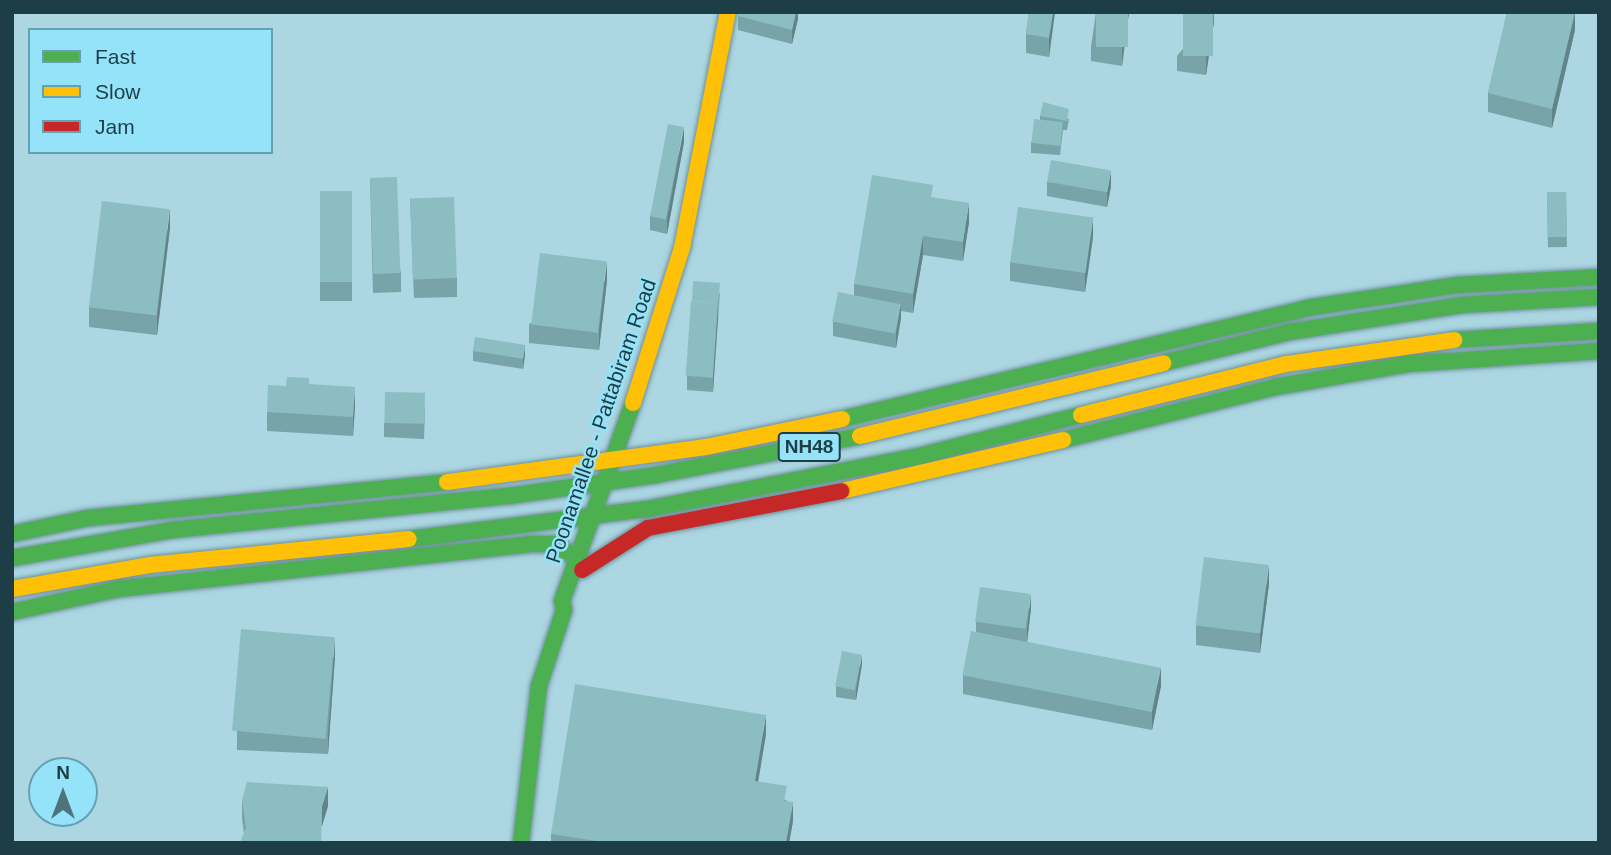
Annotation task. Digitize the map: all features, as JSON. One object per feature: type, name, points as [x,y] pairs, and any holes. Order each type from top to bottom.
[{"type":"main road","name":"Poonamallee - Pattabiram Road","points":[[521,843],[540,686],[564,610],[571,603],[579,564],[615,461],[682,248],[728,12]]},
{"type":"main road","points":[[12,534],[88,518],[615,461],[841,420],[1307,308],[1458,285],[1599,276]]},
{"type":"main road","name":"NH48","points":[[12,558],[172,530],[608,482],[836,442],[1301,330],[1461,305],[1599,297]]},
{"type":"main road","name":"NH48","points":[[12,589],[149,565],[596,517],[904,459],[1286,364],[1476,337],[1599,331]]},
{"type":"main road","points":[[537,525],[579,564],[648,528],[913,478],[1276,387],[1408,364],[1599,351]]},
{"type":"main road","points":[[12,611],[157,584],[555,544]]},
{"type":"building","points":[[739,12],[796,12],[792,30],[738,16]]},
{"type":"building","points":[[1029,12],[1053,12],[1049,38],[1026,34]]},
{"type":"building","points":[[1096,12],[1128,12],[1128,47],[1096,47]]},
{"type":"building","points":[[1183,12],[1213,12],[1213,56],[1183,56]]},
{"type":"building","points":[[1507,12],[1575,12],[1552,109],[1488,93]]},
{"type":"building","points":[[1043,102],[1069,109],[1067,121],[1040,116]]},
{"type":"building","points":[[1034,119],[1063,122],[1060,146],[1031,143]]},
{"type":"building","points":[[668,124],[684,127],[666,219],[650,216]]},
{"type":"building","points":[[1051,160],[1111,171],[1107,192],[1047,182]]},
{"type":"building","points":[[872,175],[933,185],[931,197],[969,203],[963,242],[923,236],[913,294],[854,284]]},
{"type":"building","points":[[397,177],[400,273],[373,274],[370,178]]},
{"type":"building","points":[[320,191],[352,191],[352,282],[320,282]]},
{"type":"building","points":[[1547,192],[1566,192],[1567,237],[1548,237]]},
{"type":"building","points":[[454,197],[457,278],[413,279],[410,199]]},
{"type":"building","points":[[102,201],[169,209],[156,315],[89,307]]},
{"type":"building","points":[[1018,207],[1093,218],[1085,273],[1010,262]]},
{"type":"building","points":[[540,253],[607,261],[598,333],[531,324]]},
{"type":"building","points":[[693,281],[720,283],[718,305],[692,301]]},
{"type":"building","points":[[838,292],[901,304],[895,334],[832,321]]},
{"type":"building","points":[[691,301],[718,303],[713,378],[686,376]]},
{"type":"building","points":[[475,337],[525,345],[523,359],[473,351]]},
{"type":"building","points":[[287,377],[309,378],[309,384],[355,387],[353,417],[267,412],[268,385],[286,386]]},
{"type":"building","points":[[385,392],[425,393],[424,424],[384,423]]},
{"type":"building","points":[[1204,557],[1269,565],[1260,633],[1196,625]]},
{"type":"building","points":[[980,587],[1031,594],[1026,629],[975,622]]},
{"type":"building","points":[[241,629],[335,637],[326,739],[232,731]]},
{"type":"building","points":[[971,631],[1160,668],[1152,712],[962,675]]},
{"type":"building","points":[[842,651],[862,655],[855,690],[835,686]]},
{"type":"building","points":[[575,684],[766,715],[755,781],[787,786],[784,801],[793,802],[786,843],[609,843],[551,834]]},
{"type":"building","points":[[247,782],[328,787],[322,806],[321,843],[240,843],[246,828],[242,800]]},
{"type":"traffic: fast","points":[[842,419],[1307,308],[1458,285],[1599,277]]},
{"type":"traffic: fast","points":[[1163,363],[1289,332],[1461,305],[1599,297]]},
{"type":"traffic: fast","points":[[1454,340],[1599,331]]},
{"type":"traffic: fast","points":[[1063,440],[1275,387],[1408,364],[1599,351]]},
{"type":"traffic: fast","points":[[521,843],[539,686],[564,610],[562,601],[633,403]]},
{"type":"traffic: fast","points":[[409,539],[647,509],[915,457],[1081,415]]},
{"type":"traffic: fast","points":[[12,558],[172,530],[509,496],[656,475],[860,436]]},
{"type":"traffic: fast","points":[[12,534],[88,518],[447,482]]},
{"type":"traffic: fast","points":[[12,612],[118,589],[530,544],[555,544],[577,559]]},
{"type":"traffic: slow","points":[[633,403],[682,248],[728,12]]},
{"type":"traffic: slow","points":[[1081,415],[1286,364],[1454,340]]},
{"type":"traffic: slow","points":[[860,436],[1163,363]]},
{"type":"traffic: slow","points":[[447,482],[706,447],[842,419]]},
{"type":"traffic: slow","points":[[842,491],[1063,440]]},
{"type":"traffic: slow","points":[[12,589],[149,565],[409,539]]},
{"type":"traffic: jam","points":[[582,570],[648,528],[842,491]]}]
